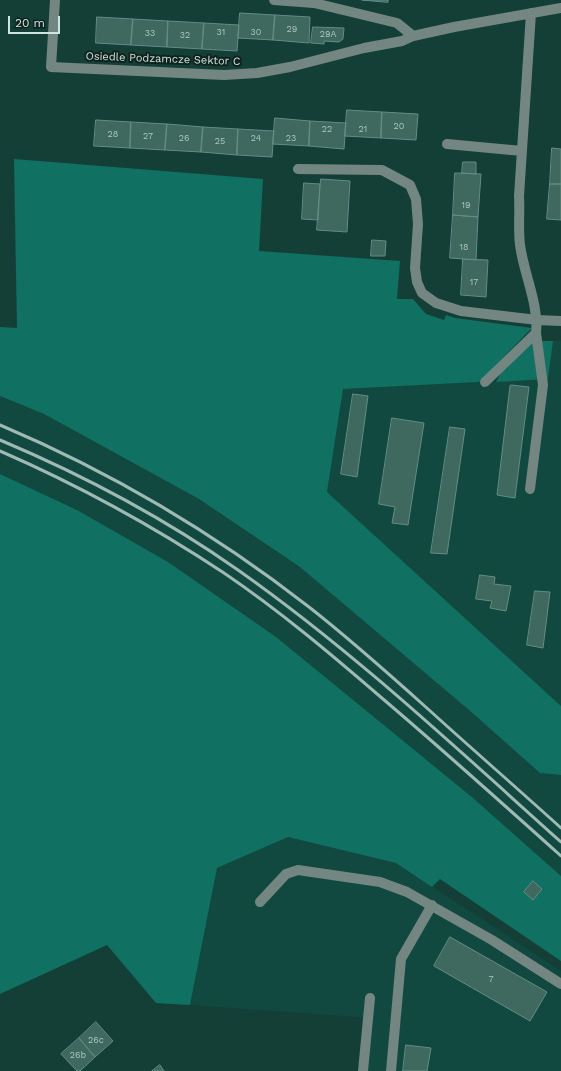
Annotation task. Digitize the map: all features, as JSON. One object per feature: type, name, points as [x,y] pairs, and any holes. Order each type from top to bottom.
[{"type":"street","name":"Osiedle Podzamcze Sektor C","points":[[55,0],[51,67],[224,75],[257,73],[290,67],[364,48],[402,41],[413,36],[454,26],[561,8]]},
{"type":"street","points":[[274,0],[314,3],[397,23],[413,36]]},
{"type":"street","points":[[530,489],[543,385],[536,333],[537,320],[520,245],[519,196],[531,13]]},
{"type":"street","points":[[447,144],[522,151]]},
{"type":"street","points":[[298,169],[382,170],[410,185],[416,199],[418,224],[415,268],[417,282],[422,293],[436,303],[461,311],[537,320],[561,321]]},
{"type":"street","points":[[485,382],[536,333]]},
{"type":"street","points":[[260,902],[286,874],[298,870],[380,882],[407,892],[432,906],[492,940],[561,984]]},
{"type":"street","points":[[390,1071],[402,959],[432,906]]},
{"type":"street","points":[[363,1071],[370,998]]},
{"type":"shaded area","points":[[553,341],[561,341],[561,706],[327,492],[343,389],[548,379]]},
{"type":"shaded area","points":[[0,396],[44,414],[199,499],[300,567],[469,710],[540,773],[561,775],[561,876],[473,798],[168,562],[77,510],[0,474]]},
{"type":"shaded area","points":[[288,837],[396,863],[561,971],[561,1071],[368,1071],[372,1018],[190,1005],[217,868]]},
{"type":"green space","points":[[14,159],[263,179],[259,251],[400,261],[397,299],[413,299],[426,314],[444,320],[446,315],[455,318],[532,328],[479,382],[343,389],[327,492],[561,706],[561,775],[540,773],[469,710],[300,567],[199,499],[44,414],[0,396],[0,327],[17,328]]},
{"type":"green space","points":[[533,341],[553,341],[548,379],[496,382],[501,372]]},
{"type":"green space","points":[[0,474],[77,510],[168,562],[276,637],[473,798],[561,876],[561,961],[440,879],[432,887],[396,863],[288,837],[217,868],[190,1005],[156,1003],[107,945],[0,994]]},
{"type":"building","points":[[362,0],[388,0],[388,2]]},
{"type":"building","points":[[240,13],[275,15],[273,40],[238,38]]},
{"type":"building","points":[[275,15],[310,17],[309,43],[273,40]]},
{"type":"building","points":[[97,17],[133,19],[131,45],[96,43]]},
{"type":"building","points":[[133,19],[168,21],[167,47],[131,45]]},
{"type":"building","points":[[168,21],[204,23],[202,49],[167,47]]},
{"type":"building","points":[[204,23],[239,25],[237,51],[202,49]]},
{"type":"building","points":[[313,27],[344,28],[343,39],[339,42],[324,41],[324,44],[311,43]]},
{"type":"building","points":[[347,110],[382,112],[381,138],[345,136]]},
{"type":"building","points":[[382,112],[418,114],[416,140],[381,138]]},
{"type":"building","points":[[275,118],[310,121],[309,146],[273,144]]},
{"type":"building","points":[[96,120],[131,122],[130,148],[94,146]]},
{"type":"building","points":[[310,121],[346,123],[344,149],[309,146]]},
{"type":"building","points":[[131,122],[167,124],[165,150],[130,148]]},
{"type":"building","points":[[167,124],[203,127],[201,152],[165,150]]},
{"type":"building","points":[[203,127],[238,129],[237,155],[201,152]]},
{"type":"building","points":[[238,129],[274,131],[272,157],[237,155]]},
{"type":"building","points":[[552,148],[561,149],[561,184],[550,184]]},
{"type":"building","points":[[463,162],[476,162],[476,174],[462,173]]},
{"type":"building","points":[[455,173],[481,174],[478,217],[453,215]]},
{"type":"building","points":[[321,179],[350,181],[347,232],[317,230]]},
{"type":"building","points":[[304,183],[320,184],[318,220],[302,219]]},
{"type":"building","points":[[550,184],[561,184],[561,220],[547,219]]},
{"type":"building","points":[[453,215],[478,217],[476,260],[450,258]]},
{"type":"building","points":[[372,240],[386,241],[385,256],[371,256]]},
{"type":"building","points":[[463,259],[488,260],[486,297],[461,295]]},
{"type":"building","points":[[511,385],[529,387],[515,498],[497,495]]},
{"type":"building","points":[[353,394],[368,396],[357,477],[341,474]]},
{"type":"building","points":[[392,418],[424,423],[408,525],[392,523],[395,507],[379,504]]},
{"type":"building","points":[[450,427],[465,429],[447,554],[431,553]]},
{"type":"building","points":[[480,575],[495,577],[494,584],[511,586],[506,611],[490,608],[492,601],[476,599]]},
{"type":"building","points":[[535,591],[550,592],[543,648],[527,645]]},
{"type":"building","points":[[533,881],[542,889],[533,900],[524,892]]},
{"type":"building","points":[[450,937],[547,992],[530,1021],[434,966]]},
{"type":"building","points":[[96,1022],[113,1041],[95,1057],[79,1038]]},
{"type":"building","points":[[79,1038],[95,1057],[80,1071],[77,1071],[61,1054]]},
{"type":"building","points":[[406,1045],[431,1048],[427,1071],[403,1071]]},
{"type":"building","points":[[160,1065],[164,1071],[152,1071]]},
{"type":"railway","points":[[0,425],[41,443],[122,484],[199,529],[273,580],[324,619],[369,657],[561,828]]},
{"type":"railway","points":[[0,440],[62,468],[152,515],[238,570],[281,601],[363,667],[443,736],[561,842]]},
{"type":"railway","points":[[0,451],[115,507],[170,539],[245,588],[345,666],[561,856]]}]
